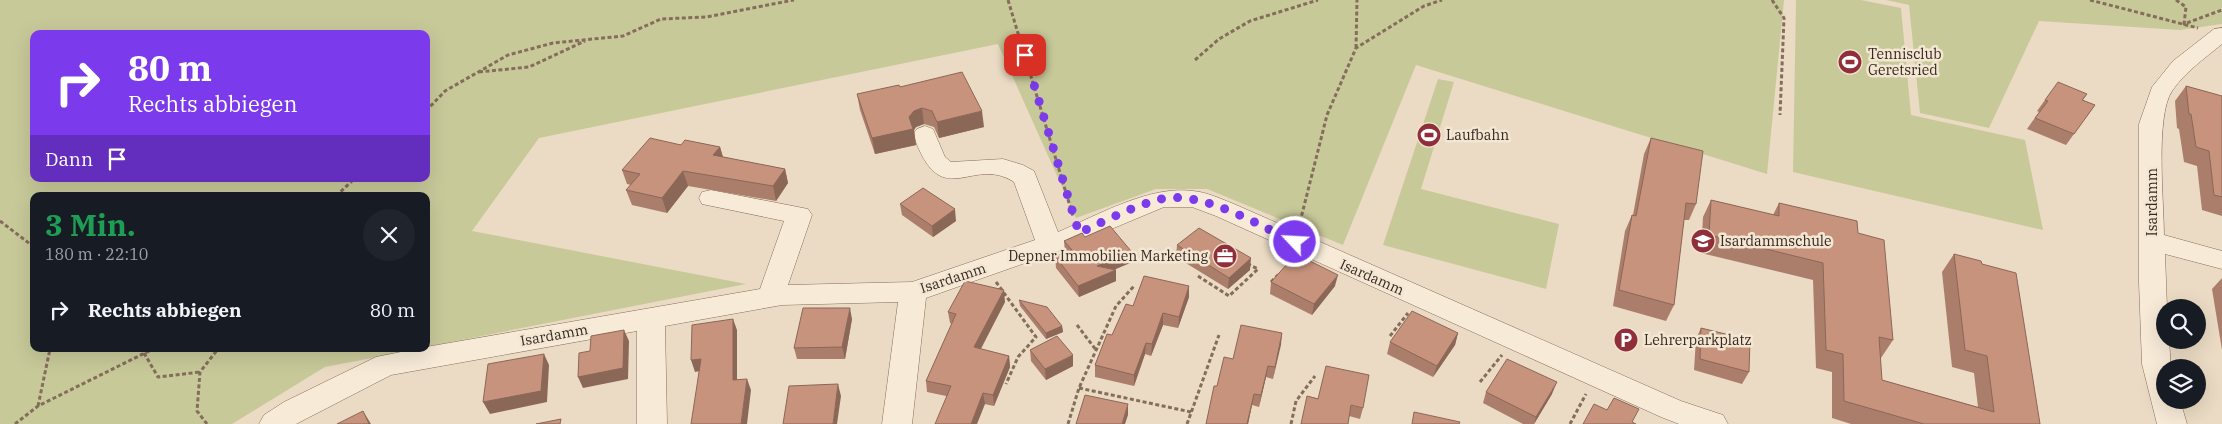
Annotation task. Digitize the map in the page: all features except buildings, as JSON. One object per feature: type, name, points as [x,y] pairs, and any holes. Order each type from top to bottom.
[{"type":"street","name":"Isardamm","points":[[2156,364],[2152,241],[2152,124],[2160,92],[2181,66],[2222,34]]},
{"type":"street","points":[[925,134],[936,160],[944,169],[953,170],[993,166],[1018,171],[1025,177],[1050,245]]},
{"type":"street","points":[[711,198],[799,215],[771,297]]},
{"type":"street","name":"Isardamm","points":[[274,424],[294,410],[386,365],[782,295],[913,292],[1050,245],[1162,199],[1194,199],[1225,210],[1596,376],[1670,416],[1713,424]]},
{"type":"street","points":[[2152,241],[2222,260]]},
{"type":"street","points":[[896,424],[913,292]]},
{"type":"street","points":[[651,318],[652,424]]},
{"type":"street","name":"Isardamm","points":[[2168,409],[2172,424]]},
{"type":"path","points":[[430,107],[445,91],[508,55],[553,43],[623,36],[661,20],[706,17],[794,0]]},
{"type":"path","points":[[1008,0],[1079,233]]},
{"type":"path","points":[[1195,60],[1219,39],[1250,21],[1318,0]]},
{"type":"path","points":[[1271,282],[1300,244],[1327,115],[1356,48],[1357,0]]},
{"type":"path","points":[[1356,48],[1424,6],[1442,0]]},
{"type":"path","points":[[1772,0],[1784,18],[1780,115]]},
{"type":"path","points":[[2090,0],[2222,34]]},
{"type":"path","points":[[2176,0],[2186,7],[2184,24]]},
{"type":"path","points":[[2184,24],[2222,10]]},
{"type":"path","points":[[479,72],[529,67],[587,40]]},
{"type":"path","points":[[340,192],[351,182]]},
{"type":"path","points":[[0,221],[30,244]]},
{"type":"path","points":[[1198,276],[1229,296],[1258,269],[1244,261]]},
{"type":"path","points":[[985,268],[1036,337],[1018,357],[1006,384]]},
{"type":"path","points":[[1068,424],[1079,388],[1116,306],[1136,285]]},
{"type":"path","points":[[1390,336],[1419,298]]},
{"type":"path","points":[[1077,325],[1096,350]]},
{"type":"path","points":[[1187,424],[1219,335]]},
{"type":"path","points":[[1480,382],[1514,339]]},
{"type":"path","points":[[38,406],[49,352]]},
{"type":"path","points":[[207,424],[197,411],[200,372],[216,352]]},
{"type":"path","points":[[15,424],[38,406],[144,353],[158,377],[200,372]]},
{"type":"path","points":[[1290,424],[1296,401],[1316,376]]},
{"type":"path","points":[[1570,424],[1596,376]]},
{"type":"path","points":[[1079,388],[1191,412]]},
{"type":"green space","points":[[0,0],[1784,0],[1767,174],[1416,65],[1343,245],[1207,189],[1156,189],[1076,218],[998,44],[539,138],[472,231],[746,284],[430,346],[430,192],[30,192],[30,352],[403,352],[325,367],[232,424],[0,424]]},
{"type":"green space","name":"Tennisclub Geretsried","points":[[1796,0],[1861,0],[1901,8],[1911,115],[2025,140],[2043,230],[1793,172]]},
{"type":"green space","points":[[1886,0],[2222,0],[2222,24],[2180,30],[2039,21],[1989,128],[1920,113],[1909,5]]},
{"type":"green space","points":[[1438,79],[1454,82],[1421,189],[1559,224],[1546,289],[1383,245]]},
{"type":"place","name":"Tennisclub Geretsried","points":[[1850,62]]},
{"type":"place","name":"Laufbahn","points":[[1429,135]]},
{"type":"place","name":"Isardammschule","points":[[1703,241]]},
{"type":"place","name":"Depner Immobilien Marketing","points":[[1225,256]]},
{"type":"place","name":"Lehrerparkplatz","points":[[1626,340]]},
{"type":"route","points":[[1025,55],[1079,233],[1162,199],[1194,199],[1225,210],[1295,242]]}]
